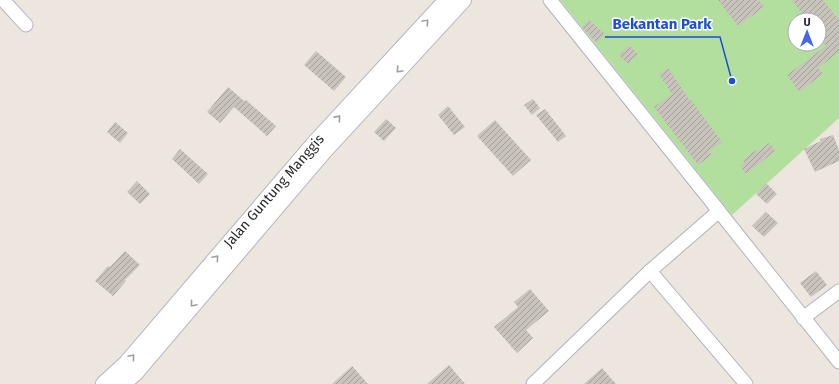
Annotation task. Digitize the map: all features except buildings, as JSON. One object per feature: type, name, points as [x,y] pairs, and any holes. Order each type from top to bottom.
[{"type":"street","points":[[3,0],[26,25]]},
{"type":"street","name":"Jalan Guntung Manggis","points":[[122,384],[134,372],[315,143],[447,0]]},
{"type":"street","name":"Jalan Guntung Manggis","points":[[104,384],[126,364],[202,285],[463,0]]},
{"type":"street","points":[[544,0],[720,211]]},
{"type":"street","points":[[550,0],[720,211],[839,362]]},
{"type":"street","points":[[533,384],[650,271],[720,211]]},
{"type":"street","points":[[650,271],[746,384]]},
{"type":"street","points":[[803,318],[839,291]]},
{"type":"green space","points":[[560,0],[839,0],[839,118],[732,215]]},
{"type":"place","name":"Bekantan Park","points":[[732,81]]}]
